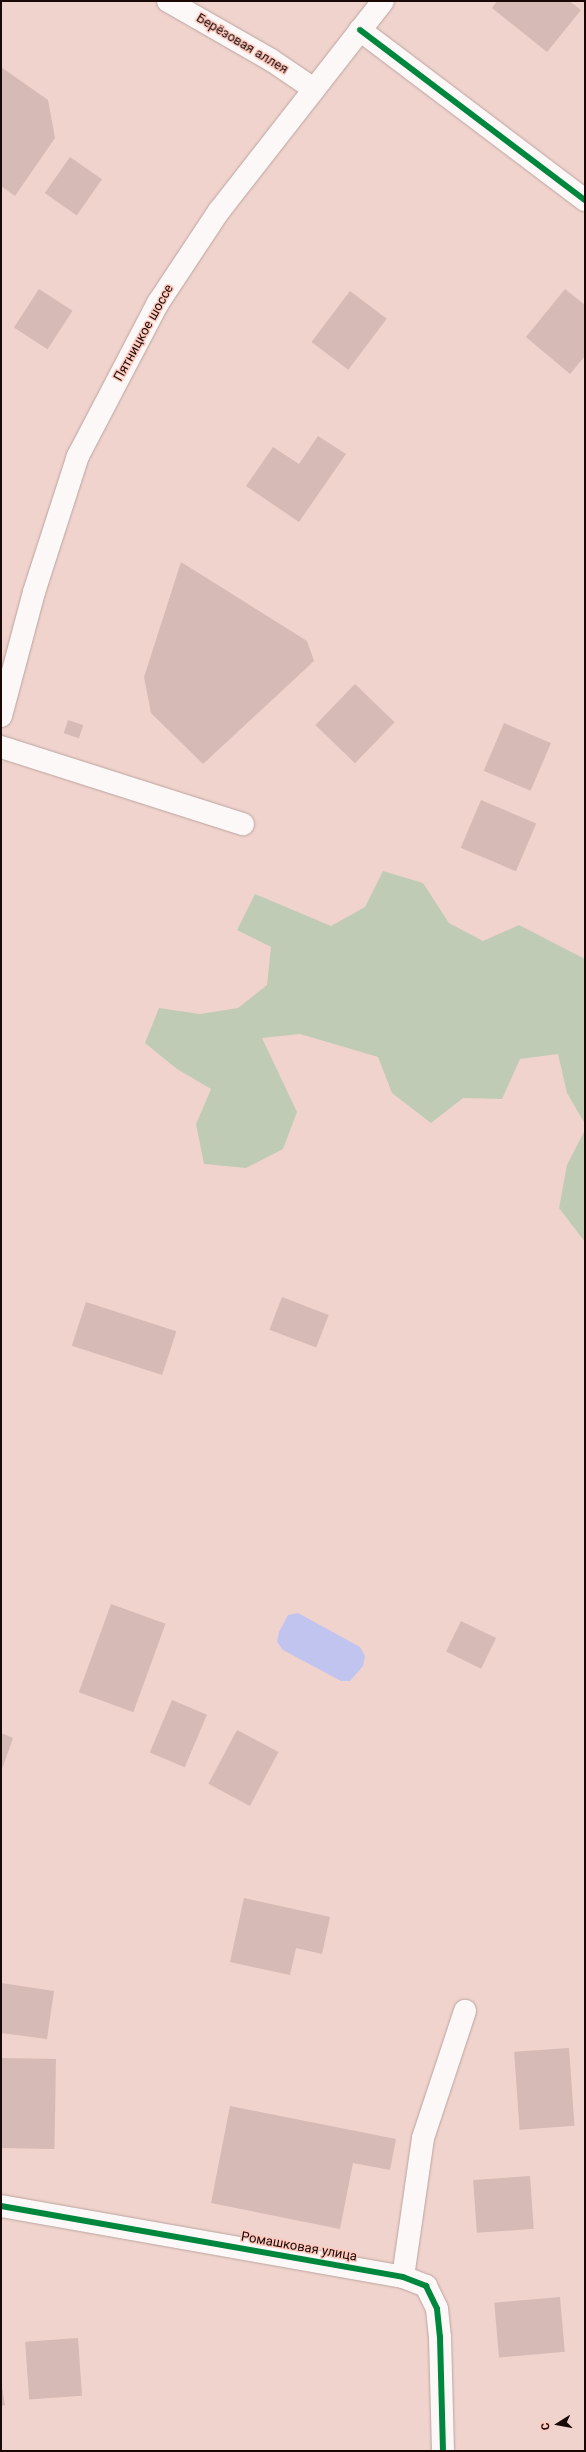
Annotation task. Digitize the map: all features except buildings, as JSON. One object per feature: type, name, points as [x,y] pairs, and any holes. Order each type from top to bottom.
[{"type":"main road","name":"Берёзовая аллея","points":[[168,1],[271,60],[314,89]]},
{"type":"main road","name":"Пятницкое шоссе","points":[[1,716],[34,592],[78,456],[158,303],[219,211],[383,1]]},
{"type":"main road","points":[[360,30],[585,200]]},
{"type":"main road","points":[[1,747],[243,824]]},
{"type":"main road","points":[[403,2276],[423,2138],[465,2012]]},
{"type":"main road","name":"Ромашковая улица","points":[[1,2206],[403,2276],[426,2286],[437,2309],[443,2451]]},
{"type":"green space","points":[[383,871],[423,883],[449,923],[483,941],[519,925],[585,959],[585,1124],[567,1093],[558,1054],[520,1059],[502,1099],[463,1098],[431,1123],[392,1093],[378,1057],[300,1034],[262,1038],[297,1112],[283,1149],[246,1168],[204,1164],[196,1124],[211,1089],[177,1069],[145,1043],[159,1008],[200,1014],[238,1008],[267,985],[271,947],[237,930],[255,894],[331,926],[365,907]]},
{"type":"green space","points":[[585,1130],[585,1242],[559,1208],[567,1165]]},
{"type":"water","points":[[298,1613],[360,1647],[365,1656],[363,1666],[350,1681],[341,1681],[283,1650],[277,1642],[279,1632],[288,1615]]},
{"type":"cycle path","points":[[360,30],[585,200]]},
{"type":"cycle path","points":[[1,2206],[403,2277],[426,2286],[437,2309],[440,2337],[443,2451]]}]
